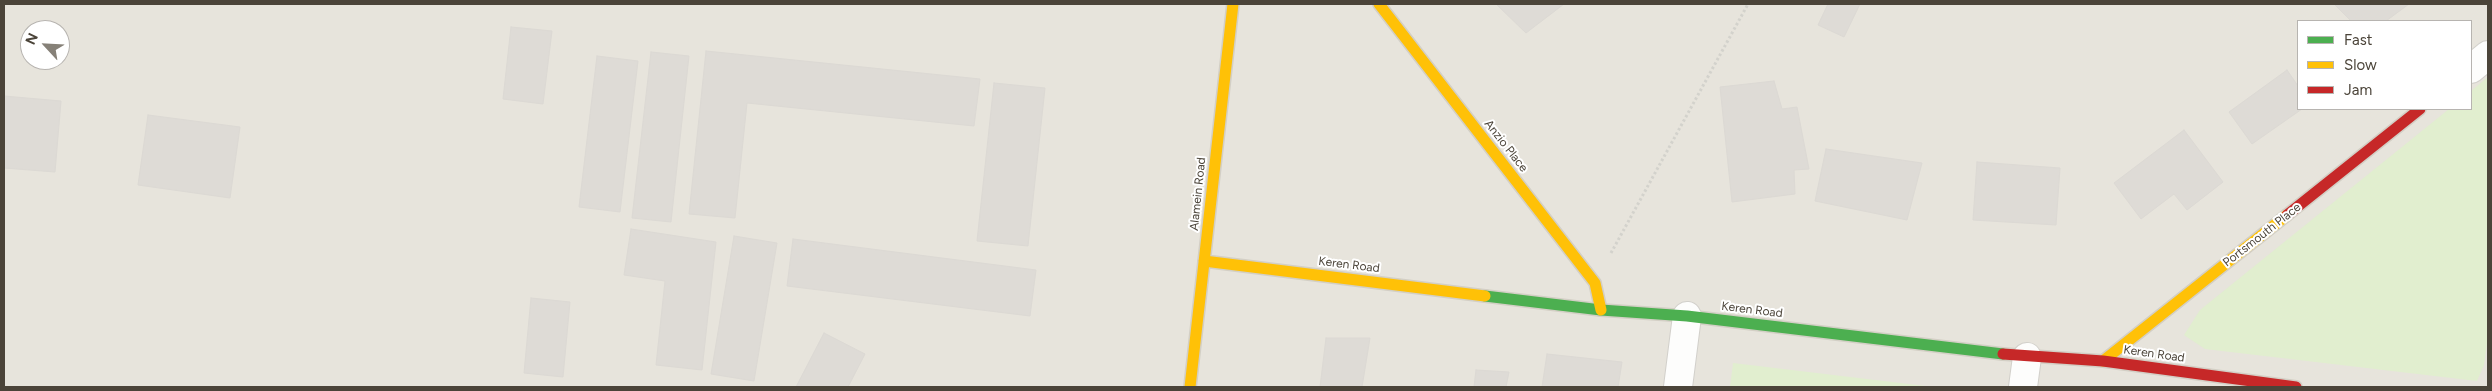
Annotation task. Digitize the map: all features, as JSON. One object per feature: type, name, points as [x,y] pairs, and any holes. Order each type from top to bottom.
[{"type":"street","name":"Alamein Road","points":[[1190,387],[1233,4]]},
{"type":"street","name":"Anzio Place","points":[[1379,4],[1595,283],[1601,310]]},
{"type":"street","points":[[2472,68],[2488,55]]},
{"type":"street","name":"Portsmouth Place","points":[[2103,361],[2419,110]]},
{"type":"street","name":"Keren Road","points":[[1204,261],[1601,310],[1687,316],[2027,357],[2103,361],[2296,387]]},
{"type":"street","points":[[1678,387],[1687,316]]},
{"type":"street","points":[[2023,387],[2027,357]]},
{"type":"path","points":[[1595,283],[1748,4]]},
{"type":"shaded area","points":[[4,4],[2488,4],[2488,387],[4,387]]},
{"type":"green space","points":[[2488,77],[2488,336],[2484,365],[2477,381],[2205,349],[2184,335],[2200,310],[2448,110],[2472,110],[2472,90]]},
{"type":"green space","points":[[1733,363],[1934,387],[1730,387]]},
{"type":"building","points":[[1496,4],[1564,4],[1526,33]]},
{"type":"building","points":[[1828,4],[1860,4],[1844,37],[1818,25]]},
{"type":"building","points":[[2334,4],[2409,4],[2387,20],[2350,20]]},
{"type":"building","points":[[511,27],[552,31],[543,104],[503,99]]},
{"type":"building","points":[[706,51],[980,79],[974,126],[747,103],[735,218],[689,214]]},
{"type":"building","points":[[651,52],[689,56],[671,222],[632,218]]},
{"type":"building","points":[[597,56],[638,61],[620,212],[579,207]]},
{"type":"building","points":[[2287,70],[2297,85],[2297,110],[2301,110],[2252,144],[2229,112]]},
{"type":"building","points":[[1774,81],[1782,109],[1797,107],[1809,169],[1794,170],[1795,194],[1732,202],[1720,87]]},
{"type":"building","points":[[994,83],[1045,88],[1028,246],[977,241]]},
{"type":"building","points":[[4,96],[61,101],[55,172],[4,168]]},
{"type":"building","points":[[148,115],[240,127],[230,198],[138,185]]},
{"type":"building","points":[[2184,130],[2223,182],[2187,210],[2174,194],[2141,219],[2114,183]]},
{"type":"building","points":[[1826,149],[1922,163],[1907,220],[1815,201]]},
{"type":"building","points":[[1977,162],[2060,168],[2056,225],[1973,220]]},
{"type":"building","points":[[631,229],[716,242],[702,370],[656,365],[665,281],[624,275]]},
{"type":"building","points":[[734,236],[777,243],[754,381],[711,374]]},
{"type":"building","points":[[793,239],[1036,270],[1030,316],[787,286]]},
{"type":"building","points":[[531,298],[570,302],[563,377],[524,373]]},
{"type":"building","points":[[824,333],[865,354],[848,387],[796,387]]},
{"type":"building","points":[[1326,338],[1370,338],[1362,387],[1320,387]]},
{"type":"building","points":[[1547,354],[1622,362],[1618,387],[1542,387]]},
{"type":"building","points":[[1476,370],[1509,372],[1506,387],[1474,387]]},
{"type":"traffic: fast","points":[[1485,296],[1601,310],[1687,316],[2003,354]]},
{"type":"traffic: slow","points":[[1190,387],[1233,4]]},
{"type":"traffic: slow","points":[[1379,4],[1595,283],[1601,310]]},
{"type":"traffic: slow","points":[[2103,361],[2287,215]]},
{"type":"traffic: slow","points":[[1204,261],[1485,296]]},
{"type":"traffic: jam","points":[[2287,215],[2419,110]]},
{"type":"traffic: jam","points":[[2003,354],[2103,361],[2296,387]]}]
